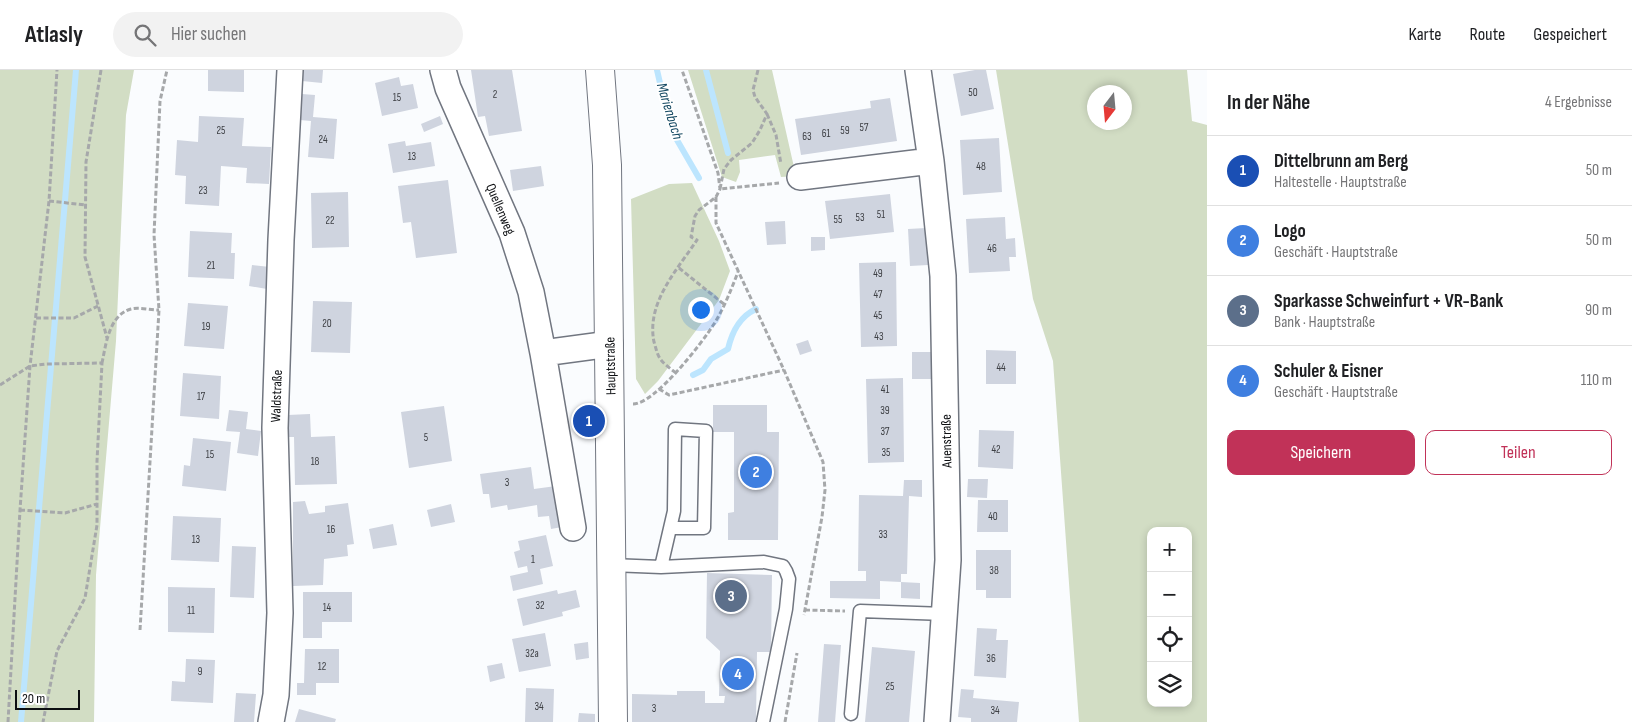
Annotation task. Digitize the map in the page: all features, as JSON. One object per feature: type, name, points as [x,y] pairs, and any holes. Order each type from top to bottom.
[{"type":"street","name":"Waldstraße","points":[[271,722],[276,695],[280,613],[275,428],[281,240],[290,70]]},
{"type":"street","name":"Quellenweg","points":[[443,70],[448,88],[512,233],[531,292],[573,528]]},
{"type":"street","name":"Hauptstraße","points":[[600,70],[607,165],[614,722]]},
{"type":"street","name":"Auenstraße","points":[[918,70],[932,161],[943,276],[948,560],[937,722]]},
{"type":"street","points":[[795,179],[932,161]]},
{"type":"street","points":[[543,353],[610,344]]},
{"type":"lane","points":[[661,566],[674,511],[676,430],[706,431],[704,528],[670,528]]},
{"type":"lane","points":[[611,565],[661,566],[764,562],[783,566],[789,579],[786,609],[762,722]]},
{"type":"lane","points":[[851,714],[860,611],[945,614]]},
{"type":"path","points":[[8,722],[30,366],[48,201],[57,70]]},
{"type":"path","points":[[102,70],[86,162],[85,257],[107,338]]},
{"type":"path","points":[[140,630],[159,310],[154,235],[160,102],[167,70]]},
{"type":"path","points":[[682,70],[718,173],[720,189]]},
{"type":"path","points":[[758,70],[753,90],[755,97],[767,114],[776,135],[781,166],[795,179]]},
{"type":"path","points":[[767,114],[752,143],[731,160],[724,169],[720,189],[716,197],[716,223],[784,370],[823,462],[824,490],[822,517],[803,619]]},
{"type":"path","points":[[720,189],[795,179]]},
{"type":"path","points":[[676,373],[661,360],[656,351],[652,321],[654,310],[662,293],[697,240],[691,237],[694,216],[698,210],[716,197]]},
{"type":"path","points":[[48,201],[86,205]]},
{"type":"path","points":[[679,268],[725,305]]},
{"type":"path","points":[[610,403],[640,404],[676,373],[713,326],[725,305],[739,272]]},
{"type":"path","points":[[36,318],[74,318],[98,306]]},
{"type":"path","points":[[43,722],[57,651],[84,598],[97,525],[97,461],[102,362],[107,338],[119,315],[132,309],[159,310]]},
{"type":"path","points":[[0,385],[30,366],[102,362]]},
{"type":"path","points":[[659,389],[669,395],[784,370]]},
{"type":"path","points":[[20,510],[65,513],[97,504]]},
{"type":"path","points":[[805,610],[860,611]]},
{"type":"path","points":[[785,722],[798,647]]},
{"type":"green space","points":[[0,70],[134,70],[126,115],[116,341],[96,575],[94,722],[0,722]]},
{"type":"green space","points":[[688,70],[772,70],[796,176],[781,177],[775,155],[739,160],[740,172],[736,182],[722,177]]},
{"type":"green space","points":[[996,70],[1187,70],[1192,121],[1207,125],[1207,722],[1079,722],[1053,361],[1033,299]]},
{"type":"green space","points":[[692,183],[719,241],[730,271],[719,300],[658,381],[645,394],[636,379],[631,199],[669,184]]},
{"type":"building","points":[[208,70],[244,70],[244,92],[208,91]]},
{"type":"building","points":[[303,70],[323,70],[322,83],[302,81]]},
{"type":"building","points":[[471,70],[512,70],[522,131],[489,136],[485,116],[478,117]]},
{"type":"building","points":[[986,70],[994,109],[961,116],[953,74]]},
{"type":"building","points":[[399,77],[401,86],[413,84],[418,108],[382,116],[375,83]]},
{"type":"building","points":[[302,94],[315,95],[313,117],[337,119],[334,159],[308,157],[311,121],[300,120]]},
{"type":"building","points":[[890,98],[897,141],[801,155],[795,119],[871,108],[870,101]]},
{"type":"building","points":[[199,116],[244,118],[242,146],[271,147],[269,184],[246,183],[247,168],[221,166],[219,206],[185,204],[186,176],[175,175],[177,140],[198,142]]},
{"type":"building","points":[[440,116],[443,124],[424,132],[421,124]]},
{"type":"building","points":[[999,138],[1002,192],[963,195],[960,140]]},
{"type":"building","points":[[405,141],[406,146],[431,142],[435,166],[393,173],[388,144]]},
{"type":"building","points":[[541,166],[544,186],[513,191],[510,170]]},
{"type":"building","points":[[448,180],[457,253],[416,258],[411,222],[403,223],[398,186]]},
{"type":"building","points":[[348,192],[349,247],[312,248],[311,193]]},
{"type":"building","points":[[890,194],[894,232],[830,239],[825,201]]},
{"type":"building","points":[[1005,217],[1006,239],[1015,238],[1016,257],[1009,257],[1010,271],[969,273],[966,219]]},
{"type":"building","points":[[785,221],[786,244],[767,245],[765,222]]},
{"type":"building","points":[[926,228],[928,265],[910,266],[908,229]]},
{"type":"building","points":[[190,231],[232,233],[231,253],[235,253],[234,279],[188,277]]},
{"type":"building","points":[[811,237],[825,237],[825,250],[811,251]]},
{"type":"building","points":[[896,262],[897,346],[861,347],[859,263]]},
{"type":"building","points":[[252,265],[270,267],[267,289],[249,286]]},
{"type":"building","points":[[313,301],[352,302],[350,353],[311,352]]},
{"type":"building","points":[[188,303],[228,306],[224,349],[184,346]]},
{"type":"building","points":[[808,340],[812,351],[800,355],[796,344]]},
{"type":"building","points":[[986,350],[1016,351],[1016,384],[986,384]]},
{"type":"building","points":[[912,352],[932,352],[932,379],[912,379]]},
{"type":"building","points":[[183,373],[221,376],[219,419],[180,416]]},
{"type":"building","points":[[903,378],[904,462],[868,463],[866,379]]},
{"type":"building","points":[[713,405],[767,405],[767,432],[779,432],[778,540],[728,540],[728,513],[734,512],[734,432],[713,432]]},
{"type":"building","points":[[444,406],[452,461],[409,468],[401,412]]},
{"type":"building","points":[[229,410],[248,412],[246,429],[261,431],[258,456],[237,453],[240,432],[226,431]]},
{"type":"building","points":[[310,414],[311,437],[335,436],[337,484],[295,485],[294,437],[289,437],[288,415]]},
{"type":"building","points":[[979,430],[1014,431],[1013,469],[978,467]]},
{"type":"building","points":[[193,438],[231,442],[226,491],[182,486],[184,465],[190,466]]},
{"type":"building","points":[[531,467],[534,489],[556,486],[562,527],[551,529],[549,516],[538,517],[537,505],[508,510],[507,505],[491,508],[489,494],[483,494],[480,474]]},
{"type":"building","points":[[968,479],[988,479],[987,498],[967,497]]},
{"type":"building","points":[[904,480],[922,480],[922,497],[909,496],[907,574],[901,574],[901,582],[880,581],[880,599],[830,598],[830,581],[866,581],[866,571],[858,571],[859,495],[903,496]]},
{"type":"building","points":[[978,500],[1008,500],[1008,532],[977,532]]},
{"type":"building","points":[[305,501],[309,514],[325,512],[325,506],[348,503],[354,544],[347,545],[348,556],[324,559],[323,585],[293,586],[293,502]]},
{"type":"building","points":[[451,504],[455,522],[431,527],[427,510]]},
{"type":"building","points":[[173,516],[221,518],[219,562],[171,560]]},
{"type":"building","points":[[393,524],[397,545],[373,549],[369,529]]},
{"type":"building","points":[[546,535],[553,566],[540,569],[543,584],[513,591],[510,576],[528,572],[527,566],[518,568],[514,552],[520,550],[518,541]]},
{"type":"building","points":[[232,546],[256,547],[254,598],[230,597]]},
{"type":"building","points":[[976,550],[1011,550],[1011,598],[986,598],[986,590],[976,590]]},
{"type":"building","points":[[707,573],[772,575],[771,652],[757,652],[756,722],[632,722],[632,694],[677,695],[677,691],[705,691],[705,703],[724,703],[725,696],[719,696],[720,651],[706,638]]},
{"type":"building","points":[[901,582],[920,583],[920,599],[901,598]]},
{"type":"building","points":[[168,587],[215,588],[214,633],[168,632]]},
{"type":"building","points":[[557,590],[558,594],[576,590],[580,607],[562,612],[563,616],[523,626],[517,599]]},
{"type":"building","points":[[303,592],[352,592],[352,622],[322,622],[322,638],[303,638]]},
{"type":"building","points":[[977,628],[997,629],[996,640],[1008,640],[1006,678],[974,676]]},
{"type":"building","points":[[545,633],[551,666],[519,672],[512,639]]},
{"type":"building","points":[[588,642],[589,658],[576,660],[574,644]]},
{"type":"building","points":[[824,644],[841,645],[835,722],[818,722]]},
{"type":"building","points":[[872,647],[915,651],[909,722],[865,722]]},
{"type":"building","points":[[305,649],[339,649],[339,683],[316,683],[316,695],[297,695],[297,683],[304,683]]},
{"type":"building","points":[[186,659],[215,660],[213,703],[171,701],[172,681],[185,682]]},
{"type":"building","points":[[502,663],[505,678],[490,682],[487,666]]},
{"type":"building","points":[[526,688],[554,689],[553,722],[525,722]]},
{"type":"building","points":[[961,689],[974,690],[973,698],[1019,702],[1017,722],[971,722],[971,718],[958,717]]},
{"type":"building","points":[[236,693],[256,694],[254,722],[234,722]]},
{"type":"building","points":[[299,709],[336,719],[335,722],[295,722]]},
{"type":"building","points":[[579,713],[595,714],[595,722],[578,722]]},
{"type":"waterway","points":[[21,722],[76,70]]},
{"type":"waterway","name":"Marienbach","points":[[657,70],[666,109],[677,140],[699,178]]},
{"type":"waterway","points":[[706,70],[728,153]]},
{"type":"waterway","points":[[693,375],[703,370],[711,359],[728,349],[737,326],[745,316],[756,309]]},
{"type":"place","name":"Dittelbrunn am Berg","points":[[589,421]]},
{"type":"place","name":"Logo","points":[[756,472]]},
{"type":"place","name":"Sparkasse Schweinfurt + VR-Bank","points":[[731,596]]},
{"type":"place","name":"Schuler & Eisner","points":[[738,674]]}]
